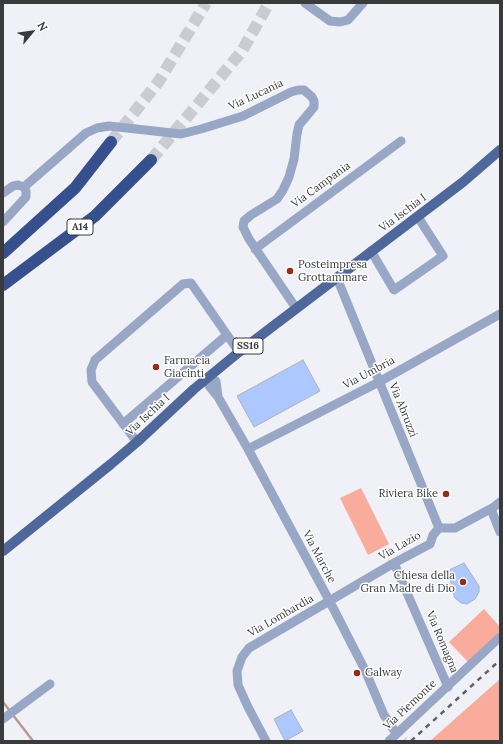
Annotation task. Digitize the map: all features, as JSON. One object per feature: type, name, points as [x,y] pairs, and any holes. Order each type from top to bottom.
[{"type":"highway","points":[[3,253],[75,188],[111,142]]},
{"type":"highway","name":"A14","points":[[3,285],[95,216],[151,160]]},
{"type":"main road","name":"Via Ischia I","points":[[3,551],[137,442],[194,389],[239,352],[463,182],[500,150]]},
{"type":"street","points":[[305,3],[330,21],[340,22],[348,20],[363,3]]},
{"type":"street","name":"Via Lucania","points":[[24,187],[86,133],[97,128],[109,126],[182,134],[243,116],[291,92],[304,90],[309,93],[314,101],[314,106],[300,125],[289,177],[277,199],[251,215],[244,221],[243,228],[296,308]]},
{"type":"street","name":"Via Campania","points":[[256,249],[401,141]]},
{"type":"street","points":[[3,193],[13,186],[18,185],[24,187],[26,191],[26,197],[3,222]]},
{"type":"street","points":[[372,251],[394,290],[443,256],[418,216]]},
{"type":"street","name":"Via Abruzzi","points":[[337,278],[439,528]]},
{"type":"street","points":[[137,442],[92,382],[91,370],[95,360],[183,284],[191,283],[239,352]]},
{"type":"street","name":"Via Umbria","points":[[248,449],[379,382],[500,314]]},
{"type":"street","points":[[123,424],[227,335]]},
{"type":"street","name":"Via Marche","points":[[208,378],[209,386],[218,397],[248,449],[330,602],[365,670],[384,715],[394,730]]},
{"type":"street","points":[[439,528],[455,528],[491,509],[500,502]]},
{"type":"street","points":[[491,509],[500,532]]},
{"type":"street","name":"Via Lazio","points":[[330,602],[430,544],[433,535],[439,528]]},
{"type":"street","name":"Via Romagna","points":[[394,564],[448,687]]},
{"type":"street","name":"Via Lombardia","points":[[266,741],[238,685],[237,671],[242,657],[249,648],[330,602]]},
{"type":"street","name":"Via Piemonte","points":[[389,741],[500,637]]},
{"type":"street","points":[[8,715],[50,684]]},
{"type":"shaded area","points":[[361,488],[389,544],[368,555],[340,498]]},
{"type":"shaded area","points":[[484,609],[500,627],[500,631],[468,662],[449,642]]},
{"type":"shaded area","points":[[500,679],[500,741],[430,741]]},
{"type":"building","points":[[303,360],[320,391],[254,427],[237,396]]},
{"type":"building","name":"Chiesa della Gran Madre di Dio","points":[[464,563],[479,586],[479,592],[475,599],[467,604],[461,603],[455,598],[452,590],[449,570]]},
{"type":"building","points":[[291,710],[303,731],[285,741],[274,719]]},
{"type":"waterway","points":[[3,702],[10,711]]},
{"type":"waterway","points":[[13,715],[33,741]]},
{"type":"tunnel","points":[[111,142],[159,81],[206,3]]},
{"type":"tunnel","points":[[151,160],[242,51],[269,3]]},
{"type":"tunnel","points":[[394,730],[404,741]]},
{"type":"railway","points":[[411,741],[500,660]]},
{"type":"place","name":"Posteimpresa Grottammare","points":[[290,271]]},
{"type":"place","name":"Farmacia Giacinti","points":[[156,367]]},
{"type":"place","name":"Riviera Bike","points":[[446,494]]},
{"type":"place","name":"Chiesa della Gran Madre di Dio","points":[[463,582]]},
{"type":"place","name":"Galway","points":[[357,673]]}]
